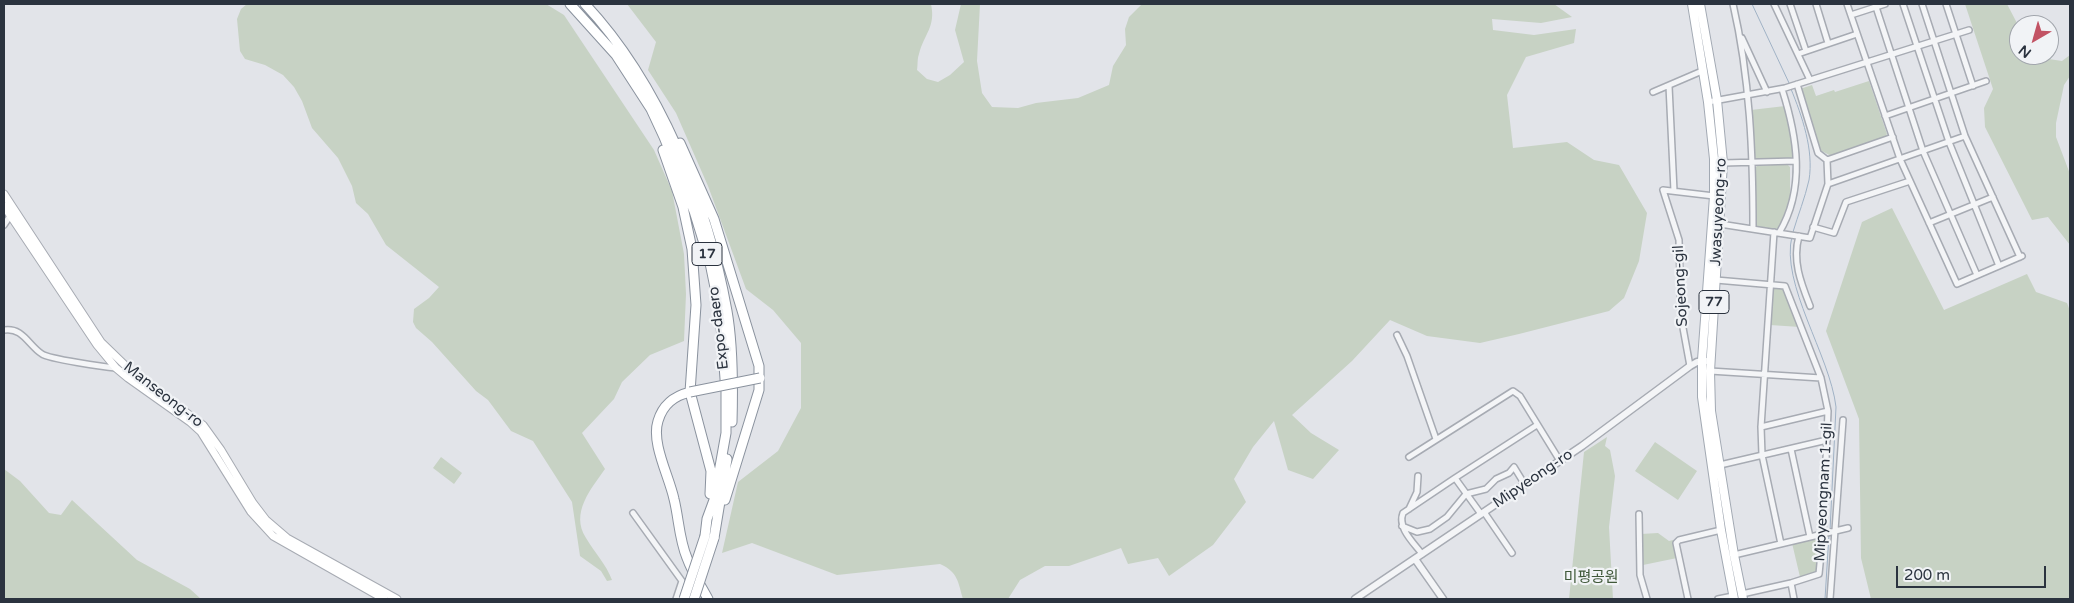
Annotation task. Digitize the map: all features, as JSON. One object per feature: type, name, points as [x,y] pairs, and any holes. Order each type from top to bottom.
[{"type":"highway","name":"Expo-daero","points":[[571,5],[616,55],[654,108],[694,212],[710,263],[720,312],[726,392],[726,433],[714,500],[707,519],[709,537]]},
{"type":"highway","name":"Expo-daero","points":[[586,5],[632,64],[654,108],[700,210],[716,262],[728,313],[733,390],[731,434],[718,522],[709,537]]},
{"type":"highway","points":[[654,108],[675,133],[714,219],[759,366],[759,390],[718,522]]},
{"type":"highway","points":[[654,108],[654,124],[683,208],[692,249],[696,305],[690,392],[711,471],[707,519]]},
{"type":"highway","points":[[708,599],[687,560],[681,543],[674,498],[657,435],[658,421],[667,404],[678,395],[760,378]]},
{"type":"highway","name":"17","points":[[684,599],[709,537]]},
{"type":"highway","name":"17","points":[[694,599],[709,537]]},
{"type":"main road","name":"Jwasuyeong-ro","points":[[1692,4],[1712,130],[1714,196],[1706,397],[1721,530],[1734,598]]},
{"type":"main road","name":"Jwasuyeong-ro","points":[[1700,4],[1717,100],[1723,163],[1716,280],[1706,360],[1710,371],[1706,397],[1712,419],[1734,555],[1743,596]]},
{"type":"main road","points":[[1712,130],[1721,130]]},
{"type":"main road","name":"Manseong-ro","points":[[4,194],[101,342],[132,372],[204,425],[253,503],[266,520],[287,538],[397,599]]},
{"type":"main road","name":"Manseong-ro","points":[[4,206],[96,345],[116,368],[201,432],[251,512],[273,536],[384,599]]},
{"type":"street","points":[[1733,4],[1748,95],[1753,162],[1753,229]]},
{"type":"street","points":[[1774,4],[1810,80]]},
{"type":"street","points":[[1790,4],[1806,51]]},
{"type":"street","points":[[1816,4],[1828,44]]},
{"type":"street","points":[[1847,4],[1900,159],[1958,284],[2021,257],[1965,136],[1922,4]]},
{"type":"street","points":[[1851,15],[1875,5],[1885,4]]},
{"type":"street","points":[[1903,4],[1949,142],[1999,266]]},
{"type":"street","points":[[1946,4],[1973,86]]},
{"type":"street","points":[[1875,5],[1923,151],[1977,276]]},
{"type":"street","points":[[1708,102],[1767,92],[1798,84],[1969,30]]},
{"type":"street","points":[[1739,32],[1767,92]]},
{"type":"street","points":[[1798,54],[1858,34]]},
{"type":"street","points":[[1653,92],[1702,71]]},
{"type":"street","points":[[1885,116],[1986,81]]},
{"type":"street","points":[[1720,224],[1810,238],[1828,184],[1827,160],[1818,153],[1798,84]]},
{"type":"street","points":[[1668,86],[1674,191],[1714,196]]},
{"type":"street","points":[[1781,544],[1762,455],[1761,427],[1770,283],[1777,232],[1792,209],[1795,192],[1796,161],[1793,129],[1783,88]]},
{"type":"street","points":[[1828,184],[1965,136]]},
{"type":"street","points":[[1827,160],[1892,137]]},
{"type":"street","points":[[1723,163],[1796,161]]},
{"type":"street","points":[[1813,227],[1834,233],[1846,202],[1910,181]]},
{"type":"street","name":"Sojeong-gil","points":[[1674,191],[1662,190],[1679,243],[1678,276],[1681,317],[1690,366]]},
{"type":"street","points":[[1929,223],[1993,197]]},
{"type":"street","points":[[4,225],[10,216]]},
{"type":"street","points":[[1798,236],[1798,271],[1810,306]]},
{"type":"street","name":"Mipyeongnam 1-gil","points":[[1716,280],[1783,284],[1786,287],[1821,378],[1828,411],[1823,534],[1818,574],[1743,596]]},
{"type":"street","points":[[4,330],[11,329],[17,331],[44,355],[116,368]]},
{"type":"street","points":[[1397,335],[1407,356],[1436,439]]},
{"type":"street","name":"Mipyeong-ro","points":[[1355,599],[1560,461],[1690,366],[1706,360]]},
{"type":"street","points":[[1710,371],[1821,378]]},
{"type":"street","points":[[1409,457],[1513,391],[1520,396],[1560,461]]},
{"type":"street","name":"Mipyeongnam 1-gil","points":[[1761,427],[1828,411]]},
{"type":"street","points":[[1830,599],[1844,420]]},
{"type":"street","points":[[1422,554],[1402,526],[1401,516],[1455,478],[1537,425]]},
{"type":"street","points":[[1720,465],[1827,440]]},
{"type":"street","points":[[1790,449],[1810,537]]},
{"type":"street","points":[[1402,526],[1417,532],[1430,529],[1447,517],[1466,494],[1486,489],[1497,478],[1508,474],[1514,467],[1525,484]]},
{"type":"street","points":[[1408,510],[1418,485],[1415,478]]},
{"type":"street","points":[[1455,478],[1512,553]]},
{"type":"street","points":[[633,513],[682,581],[676,599]]},
{"type":"street","points":[[1639,514],[1640,575],[1647,599]]},
{"type":"street","points":[[1734,555],[1848,528]]},
{"type":"street","points":[[1688,599],[1676,546],[1679,540],[1721,530]]},
{"type":"street","points":[[1415,559],[1443,599]]},
{"type":"street","points":[[1791,583],[1794,599]]},
{"type":"street","points":[[1718,599],[1734,598]]},
{"type":"green space","points":[[247,4],[546,4],[564,15],[654,150],[672,191],[684,254],[686,294],[684,341],[650,355],[622,382],[614,399],[582,433],[605,469],[584,502],[580,519],[582,529],[612,580],[607,581],[601,571],[580,556],[572,502],[533,441],[511,431],[488,400],[476,391],[432,342],[416,328],[413,322],[414,309],[429,298],[439,287],[386,245],[368,214],[356,203],[352,186],[338,158],[312,128],[302,101],[294,87],[283,75],[265,65],[245,59],[240,51],[237,19],[241,9]]},
{"type":"green space","points":[[627,4],[931,4],[931,25],[918,56],[917,70],[927,79],[938,82],[950,75],[964,62],[955,30],[961,4],[980,4],[977,61],[982,93],[992,107],[1018,108],[1036,103],[1078,98],[1109,85],[1113,66],[1126,45],[1125,29],[1129,17],[1142,4],[1554,4],[1572,17],[1541,23],[1492,19],[1493,30],[1534,35],[1576,29],[1574,43],[1526,57],[1507,95],[1513,148],[1567,142],[1594,160],[1619,165],[1647,213],[1639,261],[1624,298],[1609,311],[1519,334],[1480,343],[1427,336],[1390,320],[1352,361],[1292,415],[1311,433],[1339,450],[1313,479],[1288,470],[1274,421],[1253,447],[1234,479],[1246,502],[1213,545],[1169,576],[1158,558],[1128,564],[1121,548],[1069,566],[1045,566],[1020,580],[1008,599],[963,599],[954,574],[940,564],[837,575],[752,543],[722,553],[738,482],[778,451],[801,408],[801,343],[773,310],[746,289],[708,186],[676,113],[648,70],[656,42]]},
{"type":"green space","points":[[1965,4],[2007,4],[2013,15],[2009,15],[2009,65],[2059,65],[2059,61],[2062,61],[2070,55],[2070,76],[2064,85],[2056,123],[2056,137],[2070,174],[2070,245],[2048,217],[2032,220],[1985,127],[1984,108],[1993,89]]},
{"type":"green space","points":[[1869,81],[1887,134],[1885,137],[1831,156],[1820,150],[1800,89],[1812,85],[1816,96]]},
{"type":"green space","points":[[1785,106],[1791,126],[1793,156],[1790,159],[1757,161],[1754,158],[1751,110]]},
{"type":"green space","points":[[1787,164],[1790,167],[1790,207],[1777,229],[1758,227],[1755,225],[1755,168],[1757,166]]},
{"type":"green space","points":[[1892,208],[1944,310],[2027,274],[2036,292],[2067,303],[2070,311],[2070,599],[1871,599],[1861,558],[1859,419],[1826,331],[1862,222]]},
{"type":"green space","points":[[1773,286],[1782,286],[1785,290],[1800,327],[1770,325]]},
{"type":"green space","name":"미평공원","points":[[1607,437],[1605,446],[1610,450],[1615,476],[1609,527],[1613,599],[1569,599],[1584,452]]},
{"type":"green space","points":[[1655,442],[1697,471],[1678,500],[1635,471]]},
{"type":"green space","points":[[441,457],[462,473],[454,484],[433,468]]},
{"type":"green space","points":[[4,469],[20,481],[49,513],[61,515],[72,500],[137,560],[190,589],[201,599],[4,599]]},
{"type":"green space","points":[[1658,533],[1669,541],[1673,540],[1677,558],[1643,565],[1641,534]]},
{"type":"green space","points":[[1818,538],[1821,540],[1817,572],[1800,577],[1792,543]]},
{"type":"waterway","points":[[1752,4],[1790,85]]},
{"type":"waterway","points":[[1791,89],[1806,133],[1810,157],[1809,180],[1793,232]]},
{"type":"waterway","points":[[1792,236],[1790,255],[1793,276],[1807,320],[1825,365],[1836,407],[1830,531]]},
{"type":"waterway","points":[[1825,599],[1829,535]]}]
